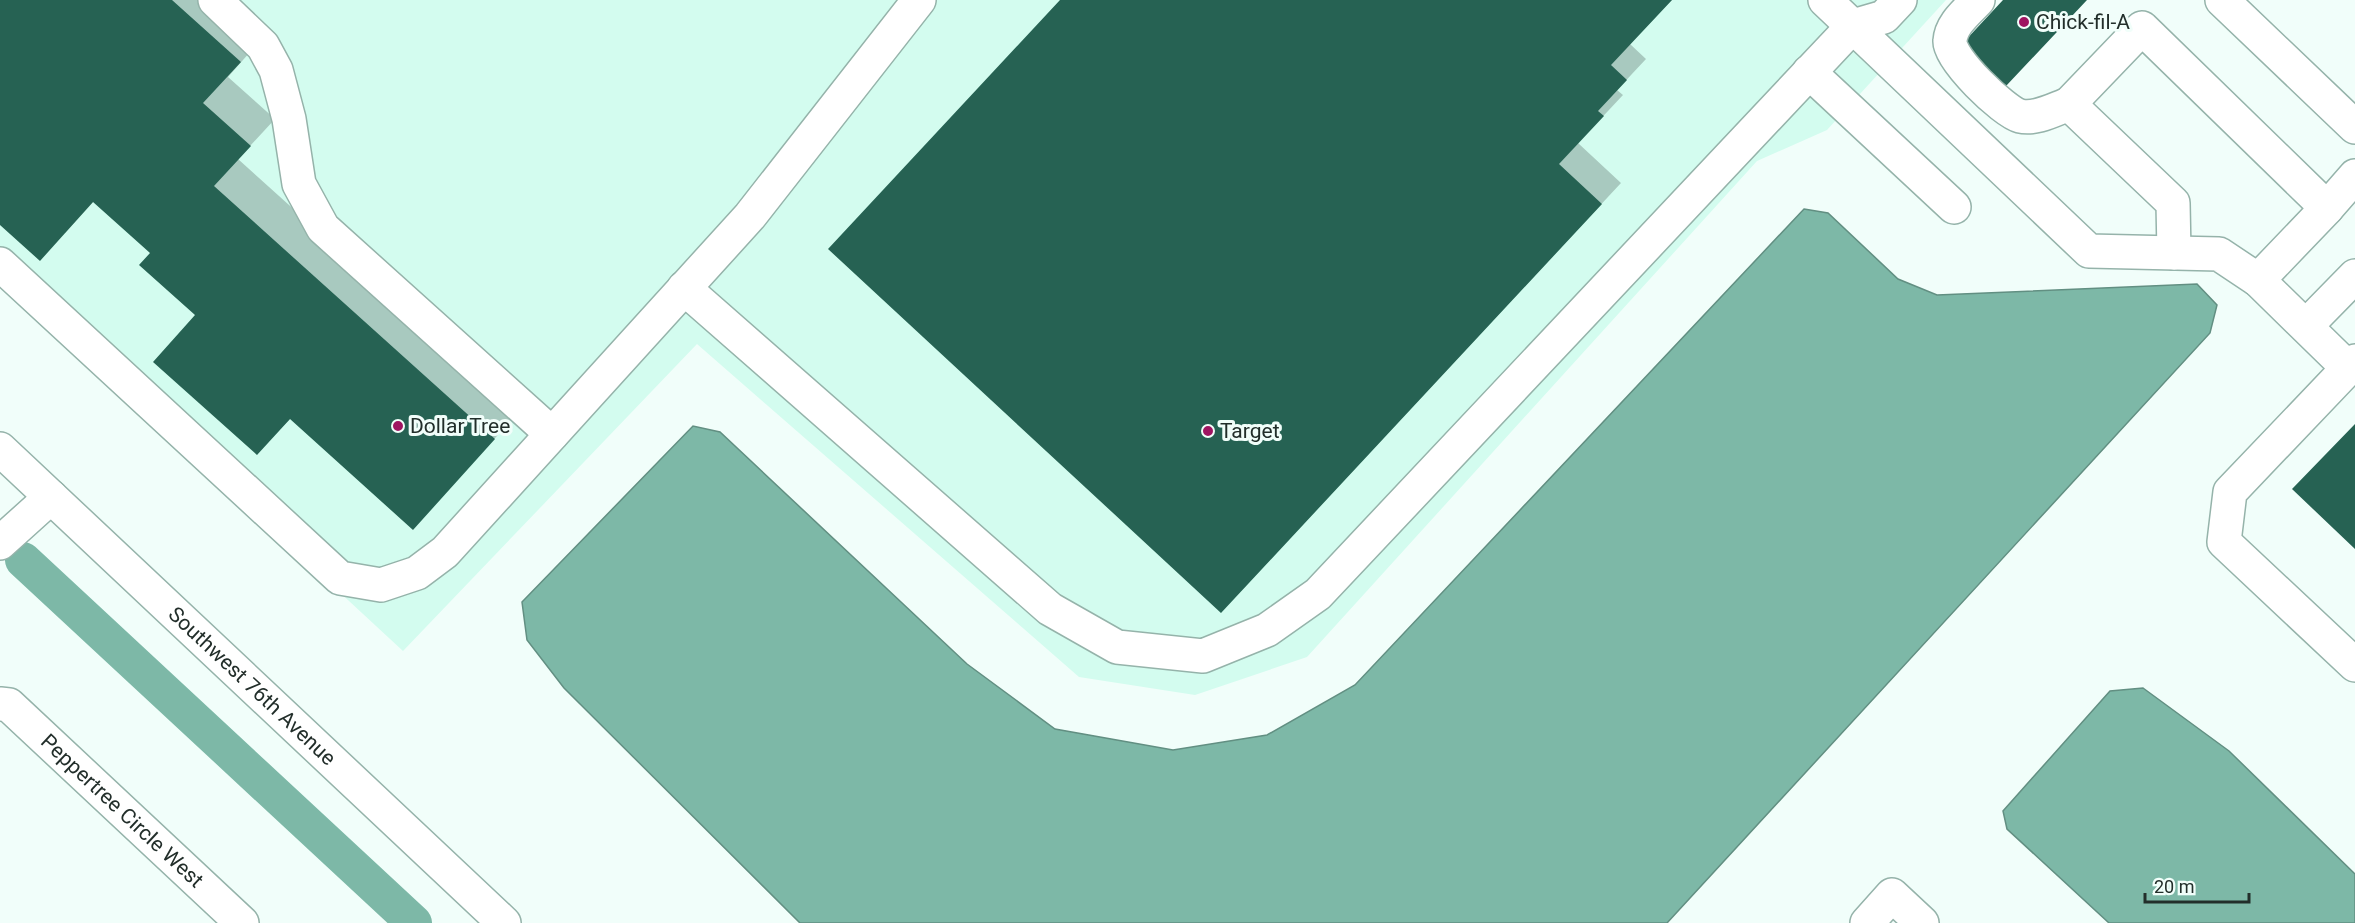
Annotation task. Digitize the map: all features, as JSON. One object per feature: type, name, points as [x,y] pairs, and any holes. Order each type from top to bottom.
[{"type":"street","points":[[215,0],[263,46],[276,70],[289,119],[299,184],[323,228],[552,434]]},
{"type":"street","points":[[0,264],[340,578],[381,585],[417,573],[446,552],[750,216],[919,0]]},
{"type":"street","points":[[1825,0],[1856,13],[1884,17],[1900,0]]},
{"type":"street","points":[[1978,0],[1955,24],[1950,50],[1958,63],[2008,111],[2022,117],[2037,116],[2069,104],[2142,28],[2326,208]]},
{"type":"street","points":[[2222,0],[2355,127]]},
{"type":"street","points":[[684,288],[1050,609],[1117,647],[1203,656],[1267,630],[1318,594],[1809,72],[1856,13]]},
{"type":"street","points":[[1856,13],[2089,251],[2219,254],[2258,280],[2306,326],[2352,364],[2230,492],[2224,542],[2355,665]]},
{"type":"street","points":[[1809,72],[1954,207]]},
{"type":"street","points":[[2069,104],[2173,203],[2174,253]]},
{"type":"street","points":[[2258,280],[2355,176]]},
{"type":"street","points":[[2306,326],[2355,276]]},
{"type":"street","name":"Southwest 76th Avenue","points":[[0,449],[504,923]]},
{"type":"street","points":[[0,543],[51,497]]},
{"type":"street","name":"Peppertree Circle West","points":[[0,704],[9,705],[242,923]]},
{"type":"street","points":[[1867,923],[1892,895],[1922,923]]},
{"type":"shaded area","points":[[0,0],[1946,0],[1827,130],[1757,161],[1307,657],[1195,695],[1079,677],[697,344],[403,651],[0,278]]},
{"type":"shaded area","points":[[1804,209],[1828,213],[1898,279],[1937,295],[2197,284],[2217,305],[2210,333],[1667,923],[800,923],[564,688],[527,640],[522,602],[693,426],[720,432],[967,664],[1055,729],[1173,750],[1267,735],[1355,685]]},
{"type":"shaded area","points":[[2143,688],[2229,751],[2355,874],[2355,923],[2109,923],[2007,829],[2003,811],[2110,691]]},
{"type":"building","points":[[0,0],[172,0],[241,62],[203,103],[251,146],[214,186],[495,439],[413,530],[290,419],[257,455],[153,362],[195,315],[139,265],[150,253],[93,202],[40,261],[0,225]]},
{"type":"building","name":"Target","points":[[1060,0],[1672,0],[1611,65],[1627,80],[1598,111],[1604,116],[1559,164],[1602,204],[1221,613],[828,249]]},
{"type":"building","name":"Chick-fil-A","points":[[2003,0],[2087,0],[2006,86],[1962,44]]},
{"type":"building","points":[[2355,424],[2355,549],[2292,489]]},
{"type":"waterway","points":[[23,560],[414,923]]},
{"type":"place","name":"Chick-fil-A","points":[[2024,22]]},
{"type":"place","name":"Dollar Tree","points":[[398,426]]},
{"type":"place","name":"Target","points":[[1208,431]]}]
